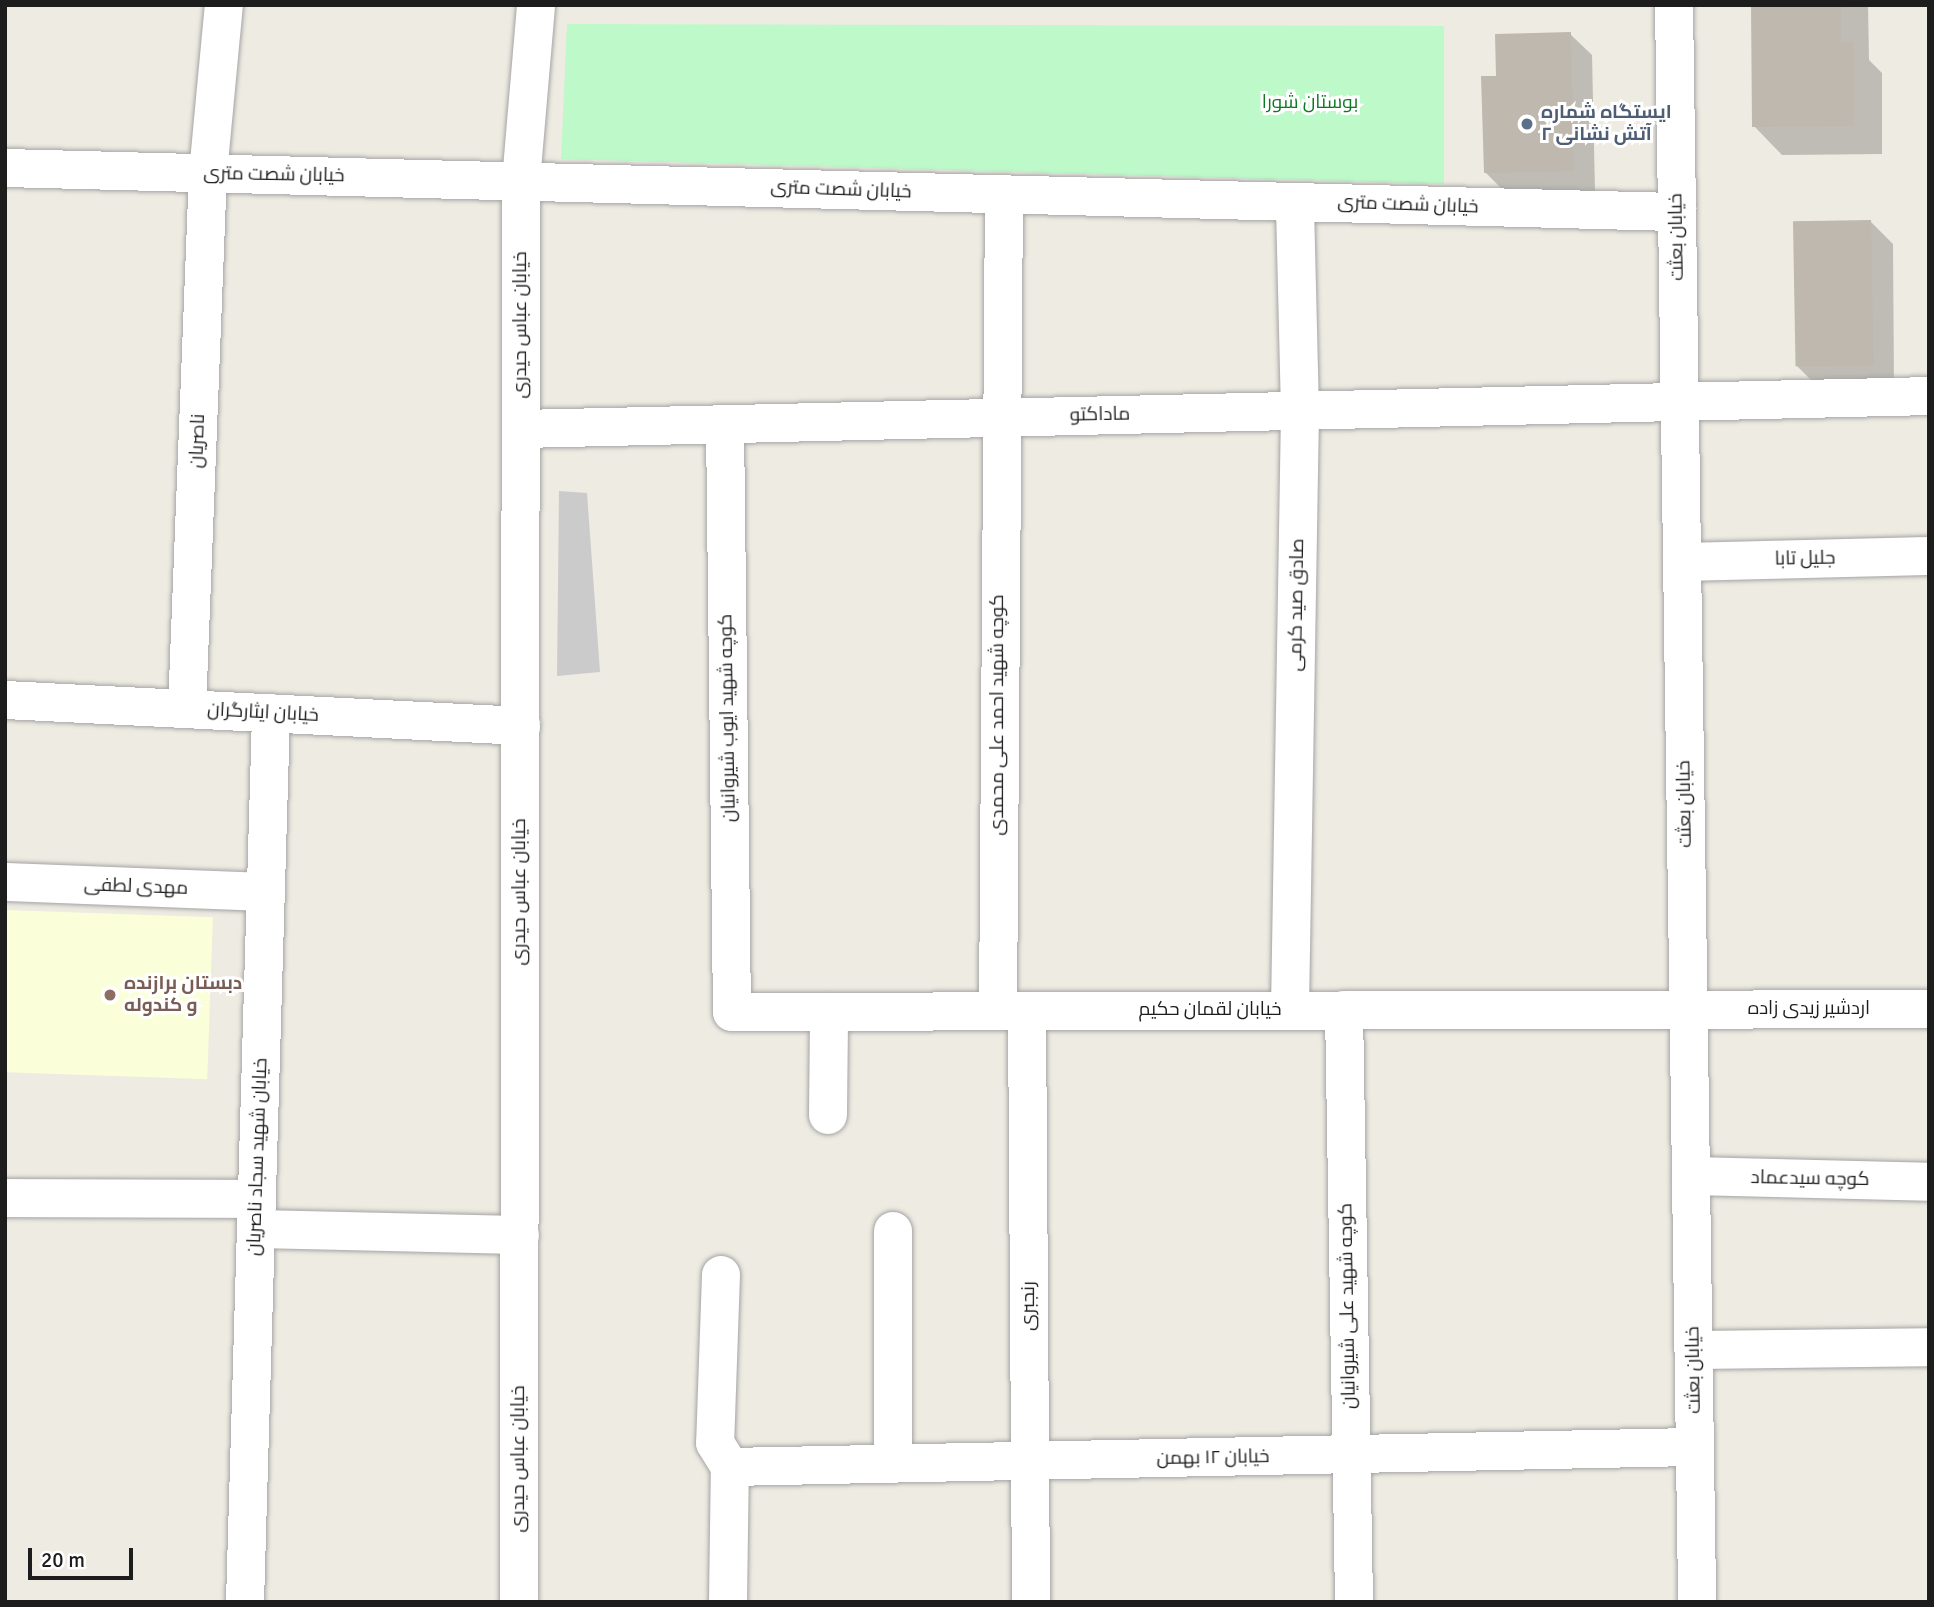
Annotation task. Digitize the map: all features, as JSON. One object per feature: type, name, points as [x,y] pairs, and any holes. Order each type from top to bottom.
[{"type":"street","name":"ناصریان","points":[[187,709],[208,173],[224,5]]},
{"type":"street","name":"خیابان عباس حیدری","points":[[519,1602],[522,181],[536,5]]},
{"type":"street","name":"خیابان بعثت","points":[[1674,5],[1698,1602]]},
{"type":"street","name":"خیابان شصت متری","points":[[5,168],[1677,212]]},
{"type":"street","name":"کوچه شهید احمد علی محمدی","points":[[1004,194],[999,418],[1012,1011]]},
{"type":"street","name":"صادق صید کرمی","points":[[1290,1009],[1300,411],[1295,202]]},
{"type":"street","name":"ماداکتو","points":[[521,429],[1929,396]]},
{"type":"street","name":"کوچه شهید ایوب شیروانیان","points":[[725,424],[732,1012]]},
{"type":"street","name":"جلیل تابا","points":[[1682,562],[1929,556]]},
{"type":"street","name":"خیابان ایثارگران","points":[[5,700],[520,726]]},
{"type":"street","name":"خیابان شهید سجاد ناصریان","points":[[245,1602],[271,713]]},
{"type":"street","name":"مهدی لطفی","points":[[5,883],[266,892]]},
{"type":"street","name":"خیابان لقمان حکیم","points":[[732,1012],[1689,1009]]},
{"type":"street","name":"اردشیر زیدی زاده","points":[[1689,1009],[1929,1009]]},
{"type":"street","name":"کوچه شهید علی شیروانیان","points":[[1344,1010],[1354,1602]]},
{"type":"street","name":"رنجبری","points":[[1012,1011],[1030,1460],[1031,1602]]},
{"type":"street","points":[[828,1115],[829,1012]]},
{"type":"street","name":"کوچه سیدعماد","points":[[1691,1176],[1929,1182]]},
{"type":"street","points":[[5,1198],[520,1234]]},
{"type":"street","points":[[893,1231],[893,1463]]},
{"type":"street","points":[[720,1275],[716,1443],[730,1467],[728,1602]]},
{"type":"street","points":[[1694,1350],[1929,1347]]},
{"type":"street","name":"خیابان ۱۲ بهمن","points":[[730,1467],[1695,1447]]},
{"type":"shaded area","points":[[559,491],[587,493],[600,672],[557,676]]},
{"type":"shaded area","name":"دبستان برازنده و کندوله","points":[[5,910],[213,917],[207,1079],[5,1072]]},
{"type":"green space","name":"بوستان شورا","points":[[567,24],[1444,26],[1444,184],[561,159]]},
{"type":"building","points":[[1751,5],[1841,5],[1841,42],[1853,42],[1854,126],[1752,127]]},
{"type":"building","name":"ایستگاه شماره ۲ آتش نشانی","points":[[1571,32],[1574,171],[1484,173],[1481,76],[1496,76],[1495,34]]},
{"type":"building","points":[[1871,220],[1874,365],[1796,366],[1793,221]]},
{"type":"place","name":"ایستگاه شماره ۲ آتش نشانی","points":[[1527,124]]},
{"type":"place","name":"دبستان برازنده و کندوله","points":[[110,995]]}]
